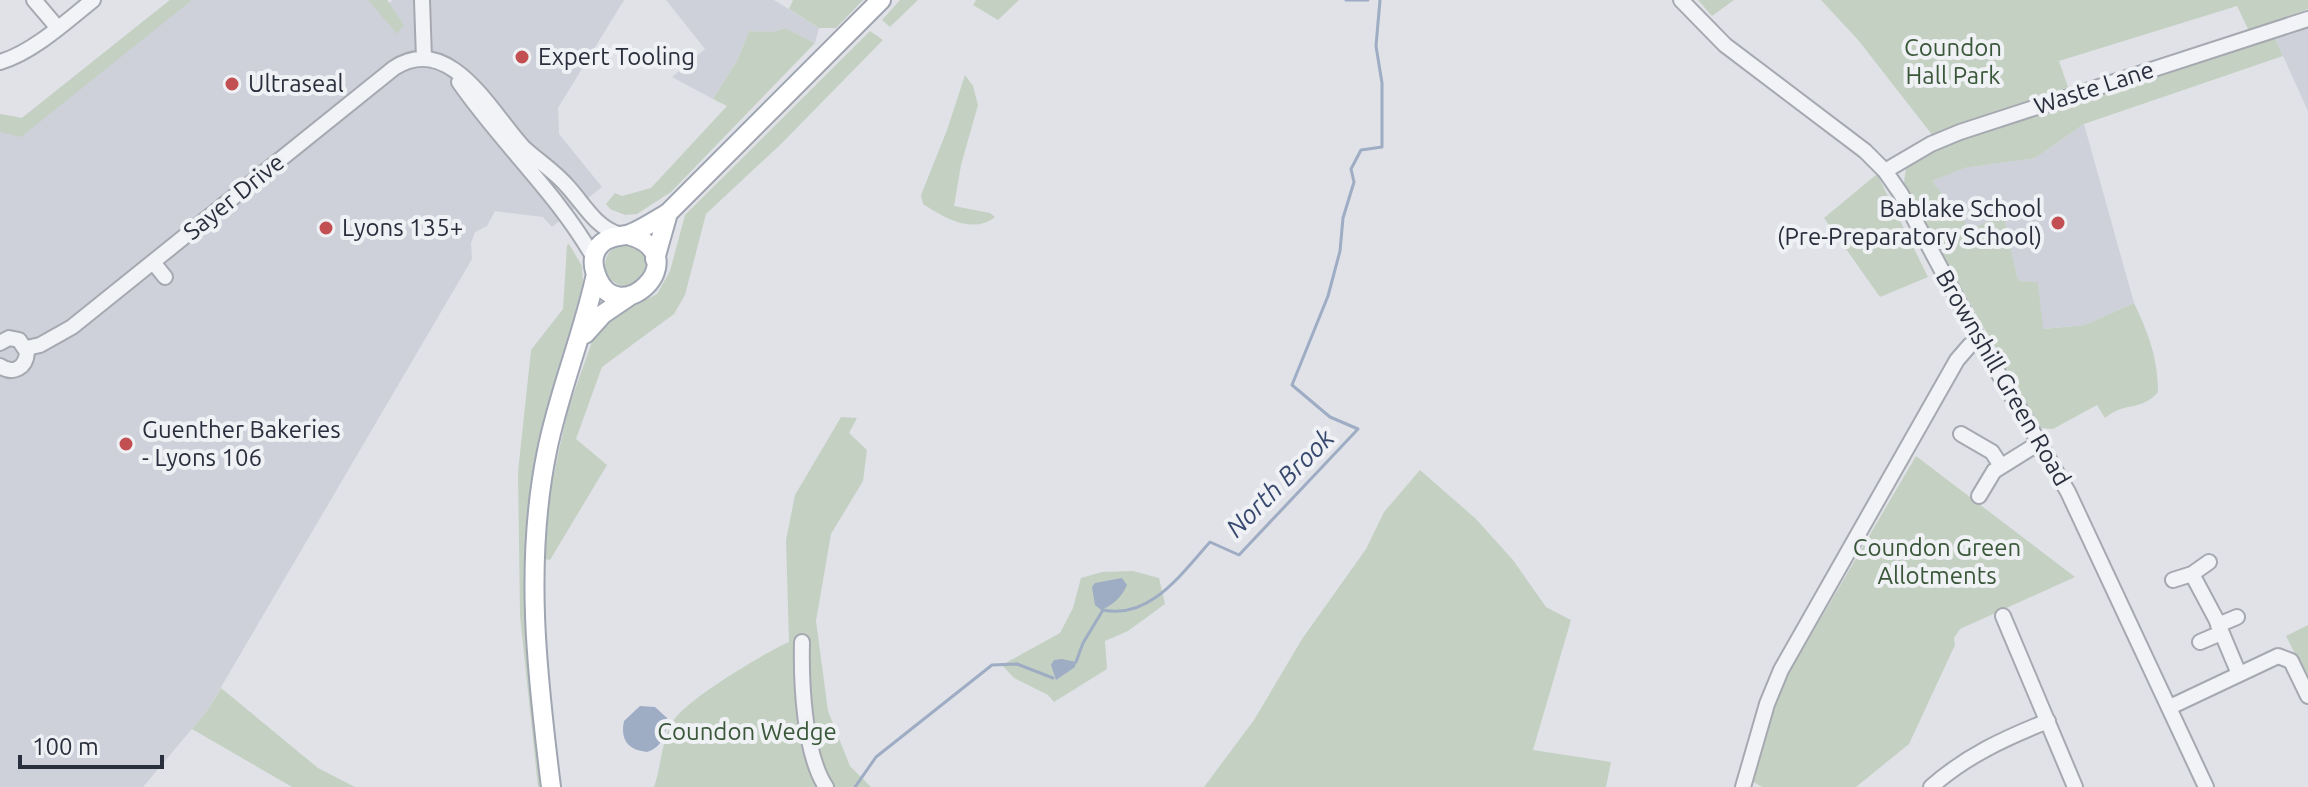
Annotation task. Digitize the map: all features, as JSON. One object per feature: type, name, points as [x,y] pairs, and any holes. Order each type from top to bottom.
[{"type":"main road","points":[[551,787],[535,637],[533,577],[536,526],[546,453],[561,391],[580,340],[602,243],[668,213],[881,0]]},
{"type":"main road","points":[[595,266],[598,281],[611,293],[639,293],[651,284],[668,213]]},
{"type":"main road","points":[[623,234],[644,241],[655,259]]},
{"type":"main road","points":[[580,340],[603,314],[631,295]]},
{"type":"street","points":[[34,0],[57,27]]},
{"type":"street","points":[[0,62],[32,47],[93,0]]},
{"type":"street","points":[[422,0],[424,59],[443,64],[461,74],[523,146],[557,176],[598,224],[623,234]]},
{"type":"street","name":"Brownshill Green Road","points":[[1681,0],[1725,45],[1865,151],[1885,171],[1901,194],[1979,340],[2068,492],[2206,787]]},
{"type":"street","name":"Waste Lane","points":[[1885,171],[1931,144],[1960,132],[2308,19]]},
{"type":"street","name":"Sayer Drive","points":[[0,366],[13,370],[22,366],[27,357],[27,348],[40,345],[72,327],[394,68],[411,60],[424,59]]},
{"type":"street","points":[[443,64],[519,160],[537,178],[595,266]]},
{"type":"street","points":[[153,262],[165,277]]},
{"type":"street","points":[[0,343],[14,338],[27,348]]},
{"type":"street","points":[[1743,787],[1767,704],[1797,639],[1957,360],[1979,340]]},
{"type":"street","points":[[1961,434],[1992,452],[2001,466]]},
{"type":"street","points":[[1979,496],[1994,471],[2039,443]]},
{"type":"street","points":[[2173,580],[2192,574],[2209,562]]},
{"type":"street","points":[[2192,574],[2239,674]]},
{"type":"street","points":[[2003,616],[2075,787]]},
{"type":"street","points":[[2200,642],[2237,617]]},
{"type":"street","points":[[802,642],[801,678],[814,763],[826,787]]},
{"type":"street","points":[[2170,707],[2275,657],[2291,661],[2308,696]]},
{"type":"street","points":[[1935,784],[1953,768],[2000,740],[2048,721]]},
{"type":"shaded area","points":[[170,0],[387,0],[389,3],[393,0],[624,0],[558,108],[559,134],[602,187],[552,227],[543,217],[495,211],[487,226],[475,232],[471,243],[472,259],[207,711],[143,787],[0,787],[0,114],[22,118]]},
{"type":"shaded area","points":[[666,0],[774,0],[819,28],[815,43],[785,28],[773,32],[749,31],[738,59],[713,99],[672,77],[705,49]]},
{"type":"shaded area","points":[[2308,25],[2308,111],[2274,36]]},
{"type":"shaded area","name":"Bablake School (Pre-Preparatory School)","points":[[2084,124],[2134,303],[2085,325],[2042,329],[2038,283],[2018,281],[2003,214],[1971,231],[1932,181],[1963,168],[2035,158]]},
{"type":"green space","points":[[170,0],[192,0],[21,137],[0,132],[0,114],[22,118]]},
{"type":"green space","points":[[368,0],[387,0],[404,25],[397,34]]},
{"type":"green space","points":[[793,0],[863,0],[836,28],[819,28],[789,9]]},
{"type":"green space","points":[[900,0],[918,0],[890,27],[882,20]]},
{"type":"green space","points":[[976,0],[1019,0],[998,20],[973,5]]},
{"type":"green space","points":[[1698,0],[1734,0],[1712,16]]},
{"type":"green space","name":"Coundon Hall Park","points":[[1821,0],[2308,0],[2308,9],[2249,31],[2237,6],[2059,61],[2068,87],[1933,136],[1859,41]]},
{"type":"green space","points":[[785,28],[815,43],[671,192],[637,214],[625,215],[610,209],[606,204],[615,193],[622,196],[651,188],[727,106],[713,99],[738,59],[749,31],[773,32]]},
{"type":"green space","points":[[870,31],[883,40],[781,144],[706,214],[685,295],[674,314],[602,367],[576,439],[607,465],[550,560],[545,559],[548,501],[568,409],[593,339],[613,317],[657,294],[670,271],[685,215]]},
{"type":"green space","points":[[2274,36],[2283,56],[2084,124],[2035,158],[1964,168],[1932,181],[1971,230],[2003,213],[2018,281],[2038,282],[2043,329],[2085,325],[2134,303],[2139,314],[2154,357],[2158,392],[2145,402],[2105,418],[2097,405],[2053,429],[2040,428],[1911,198],[1904,182],[1906,168],[1938,146]]},
{"type":"green space","points":[[965,75],[973,86],[978,105],[961,165],[954,206],[990,213],[995,217],[977,224],[958,222],[940,214],[923,204],[921,195]]},
{"type":"green space","points":[[1877,174],[1928,277],[1880,297],[1824,218]]},
{"type":"green space","points":[[569,244],[582,266],[583,283],[553,395],[529,525],[526,623],[545,787],[538,787],[520,616],[518,472],[531,350],[563,309]]},
{"type":"green space","points":[[626,244],[641,250],[647,265],[641,280],[626,286],[611,280],[605,265],[611,250]]},
{"type":"green space","name":"Coundon Wedge","points":[[841,417],[857,418],[849,433],[867,450],[863,481],[831,534],[816,621],[828,711],[850,766],[871,787],[654,787],[665,742],[676,717],[713,687],[789,642],[786,540],[795,495]]},
{"type":"green space","name":"Coundon Green Allotments","points":[[1916,456],[2075,577],[1960,629],[1909,744],[1856,787],[1762,787],[1752,781],[1783,683]]},
{"type":"green space","points":[[1420,470],[1476,519],[1513,560],[1546,607],[1571,620],[1533,750],[1611,762],[1606,787],[1204,787],[1254,720],[1302,639],[1366,549],[1384,512]]},
{"type":"green space","points":[[1133,571],[1159,578],[1165,604],[1128,631],[1105,641],[1107,669],[1054,702],[1048,695],[1014,678],[1002,665],[1060,633],[1073,608],[1081,578],[1102,572]]},
{"type":"green space","points":[[2308,625],[2308,679],[2286,636]]},
{"type":"green space","points":[[221,688],[318,768],[355,787],[292,787],[192,729]]},
{"type":"water","points":[[1122,578],[1127,585],[1123,593],[1101,610],[1095,605],[1092,587],[1095,583]]},
{"type":"water","points":[[1054,660],[1076,662],[1075,667],[1056,680],[1051,665]]},
{"type":"water","points":[[640,706],[655,707],[667,718],[663,739],[647,752],[630,746],[623,734],[624,721]]},
{"type":"waterway","name":"North Brook","points":[[1346,0],[1368,0]]},
{"type":"waterway","name":"North Brook","points":[[1076,662],[1083,643],[1103,610],[1136,608],[1150,601],[1176,580],[1210,542],[1239,555],[1358,429],[1330,417],[1292,385],[1328,296],[1340,251],[1343,218],[1354,182],[1351,169],[1361,150],[1382,147],[1382,83],[1376,46],[1380,0]]},
{"type":"waterway","name":"North Brook","points":[[855,787],[876,757],[992,665],[1017,664],[1053,678]]},
{"type":"place","name":"Expert Tooling","points":[[522,57]]},
{"type":"place","name":"Ultraseal","points":[[232,84]]},
{"type":"place","name":"Bablake School (Pre-Preparatory School)","points":[[2058,223]]},
{"type":"place","name":"Lyons 135+","points":[[326,228]]},
{"type":"place","name":"Guenther Bakeries - Lyons 106","points":[[126,444]]}]
